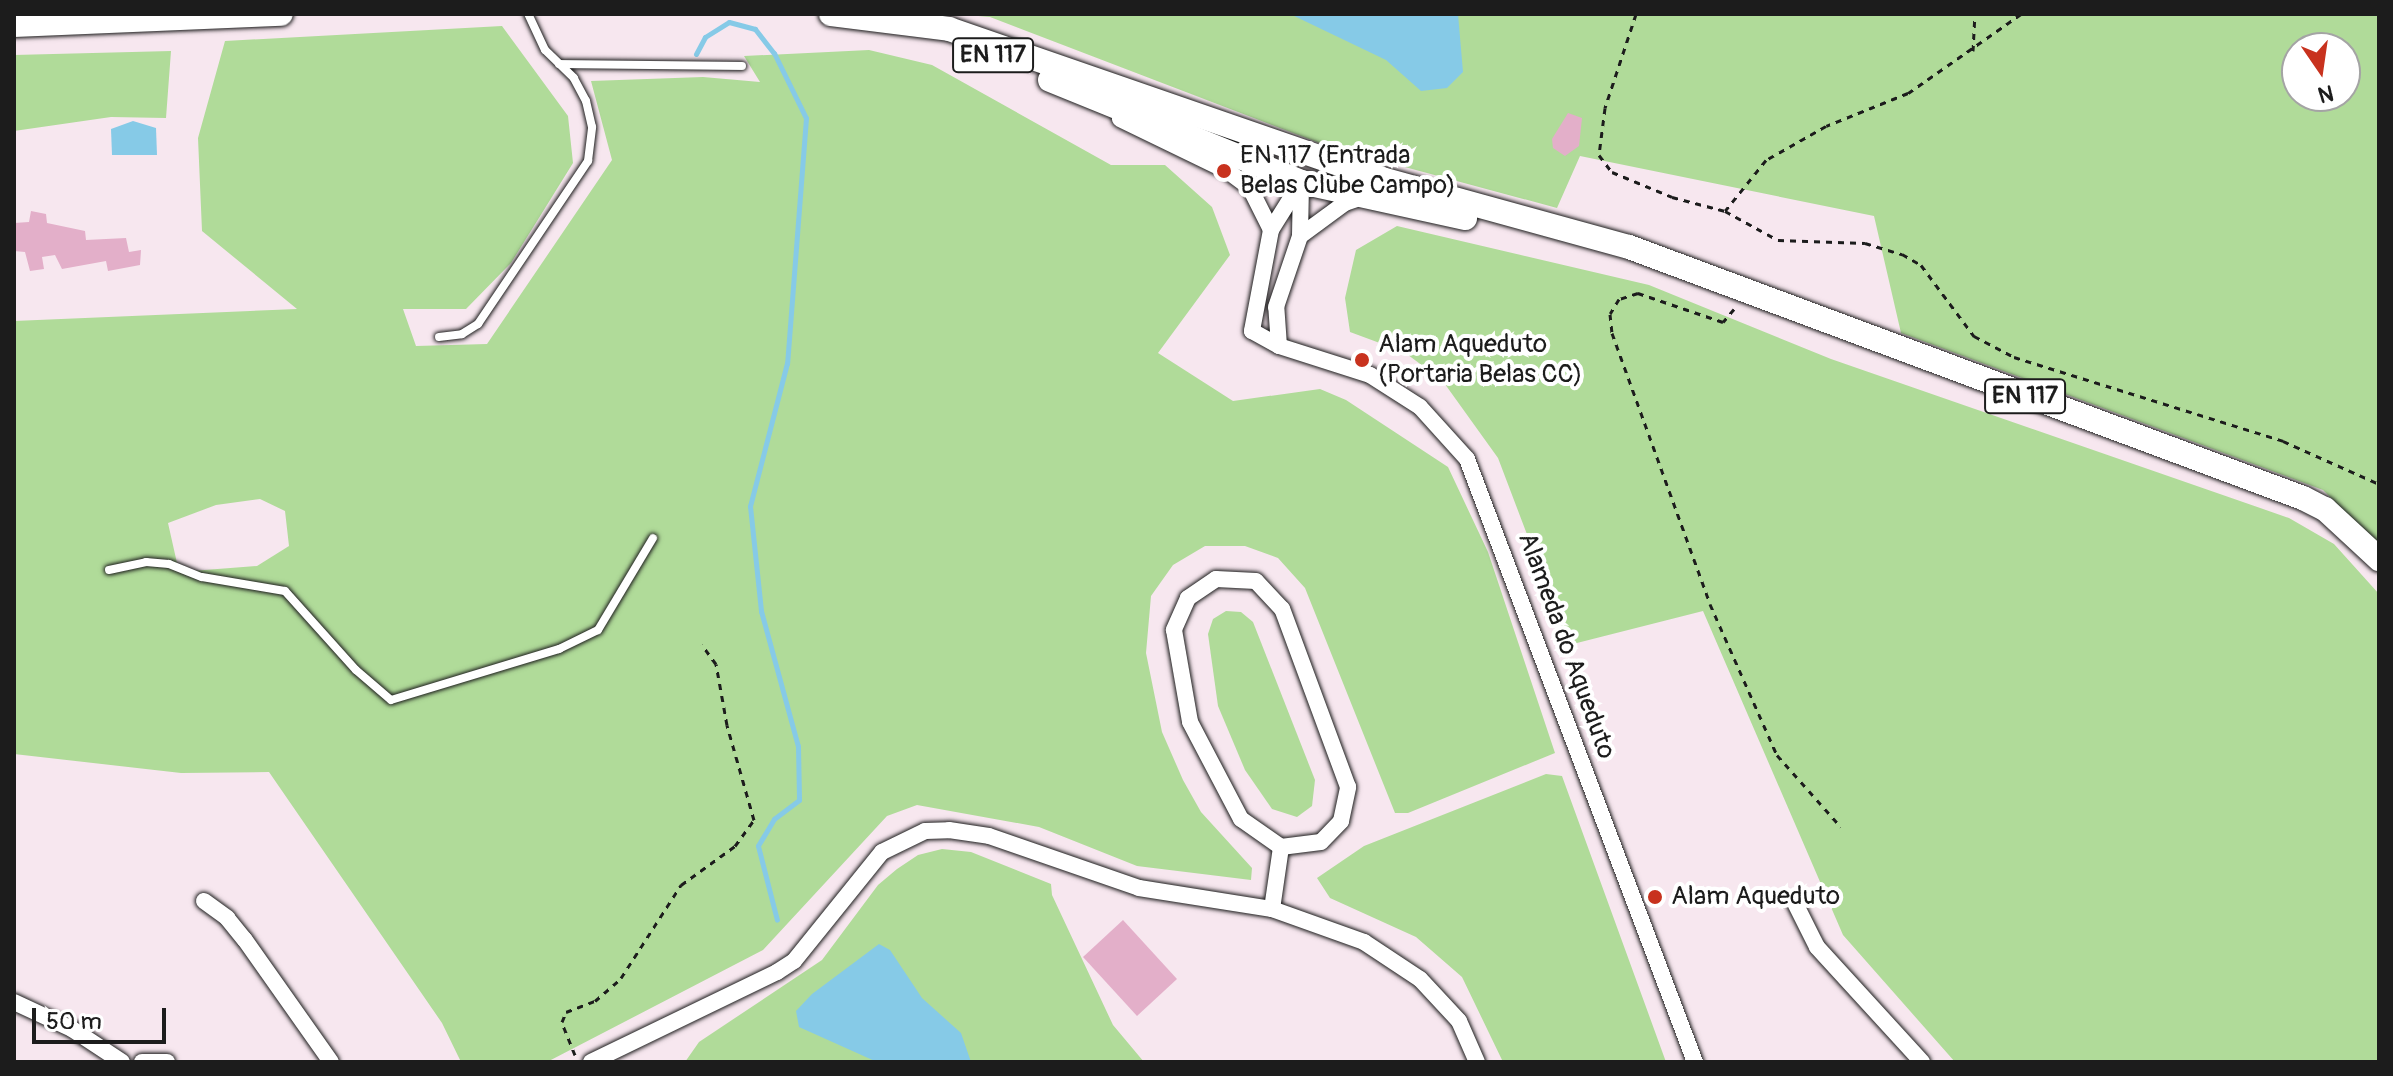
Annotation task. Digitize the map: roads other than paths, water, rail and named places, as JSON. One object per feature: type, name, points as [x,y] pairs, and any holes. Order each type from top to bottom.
[{"type":"main road","points":[[14,25],[45,19],[281,14]]},
{"type":"main road","name":"EN 117","points":[[831,14],[949,29],[1272,143],[1449,199],[1599,236],[1655,260],[2303,498],[2325,509],[2379,559]]},
{"type":"main road","name":"EN 117","points":[[898,22],[956,40],[1301,182],[1655,260]]},
{"type":"main road","points":[[1272,143],[1301,182],[1334,178],[1449,199]]},
{"type":"street","points":[[1085,95],[1131,125],[1229,172],[1250,188],[1271,230]]},
{"type":"street","points":[[1279,346],[1276,307],[1300,236],[1301,182]]},
{"type":"street","name":"Alameda do Aqueduto","points":[[1301,182],[1271,230],[1252,331],[1279,346],[1370,375],[1420,407],[1467,459],[1695,1062]]},
{"type":"street","points":[[1300,236],[1345,203],[1365,196]]},
{"type":"street","points":[[1216,579],[1256,581],[1282,609],[1348,787],[1341,821],[1321,842],[1281,847],[1241,819],[1190,722],[1174,630],[1188,598],[1216,579]]},
{"type":"street","points":[[591,1062],[794,961],[882,852],[925,831],[989,836],[1139,888],[1272,909],[1364,942],[1420,979],[1459,1021],[1477,1062]]},
{"type":"street","points":[[1272,909],[1281,847]]},
{"type":"street","points":[[204,901],[245,940],[331,1062]]},
{"type":"street","points":[[1794,901],[1817,947],[1922,1062]]},
{"type":"street","points":[[14,1002],[72,1029],[122,1062]]},
{"type":"street","points":[[142,1062],[167,1062]]},
{"type":"lane","points":[[439,337],[462,334],[478,324],[588,161],[592,127],[586,101],[545,50],[528,14]]},
{"type":"lane","points":[[559,64],[742,66]]},
{"type":"lane","points":[[109,570],[146,562],[169,564],[202,577],[285,591],[356,670],[391,700],[559,649],[598,630],[653,538]]},
{"type":"water","points":[[1290,14],[1458,14],[1463,72],[1447,88],[1421,91],[1386,60]]},
{"type":"water","points":[[133,121],[156,128],[157,155],[112,155],[111,129]]},
{"type":"water","points":[[879,944],[890,950],[922,998],[961,1033],[971,1062],[877,1062],[799,1027],[796,1011],[812,994]]},
{"type":"waterway","points":[[696,54],[705,37],[729,22],[755,29],[774,53],[806,118],[787,363],[750,506],[761,611],[798,746],[799,800],[774,819],[758,846],[777,920]]},
{"type":"place","name":"EN 117 (Entrada Belas Clube Campo)","points":[[1224,171]]},
{"type":"place","name":"Alam Aqueduto (Portaria Belas CC)","points":[[1362,360]]},
{"type":"place","name":"Alam Aqueduto","points":[[1655,897]]}]
